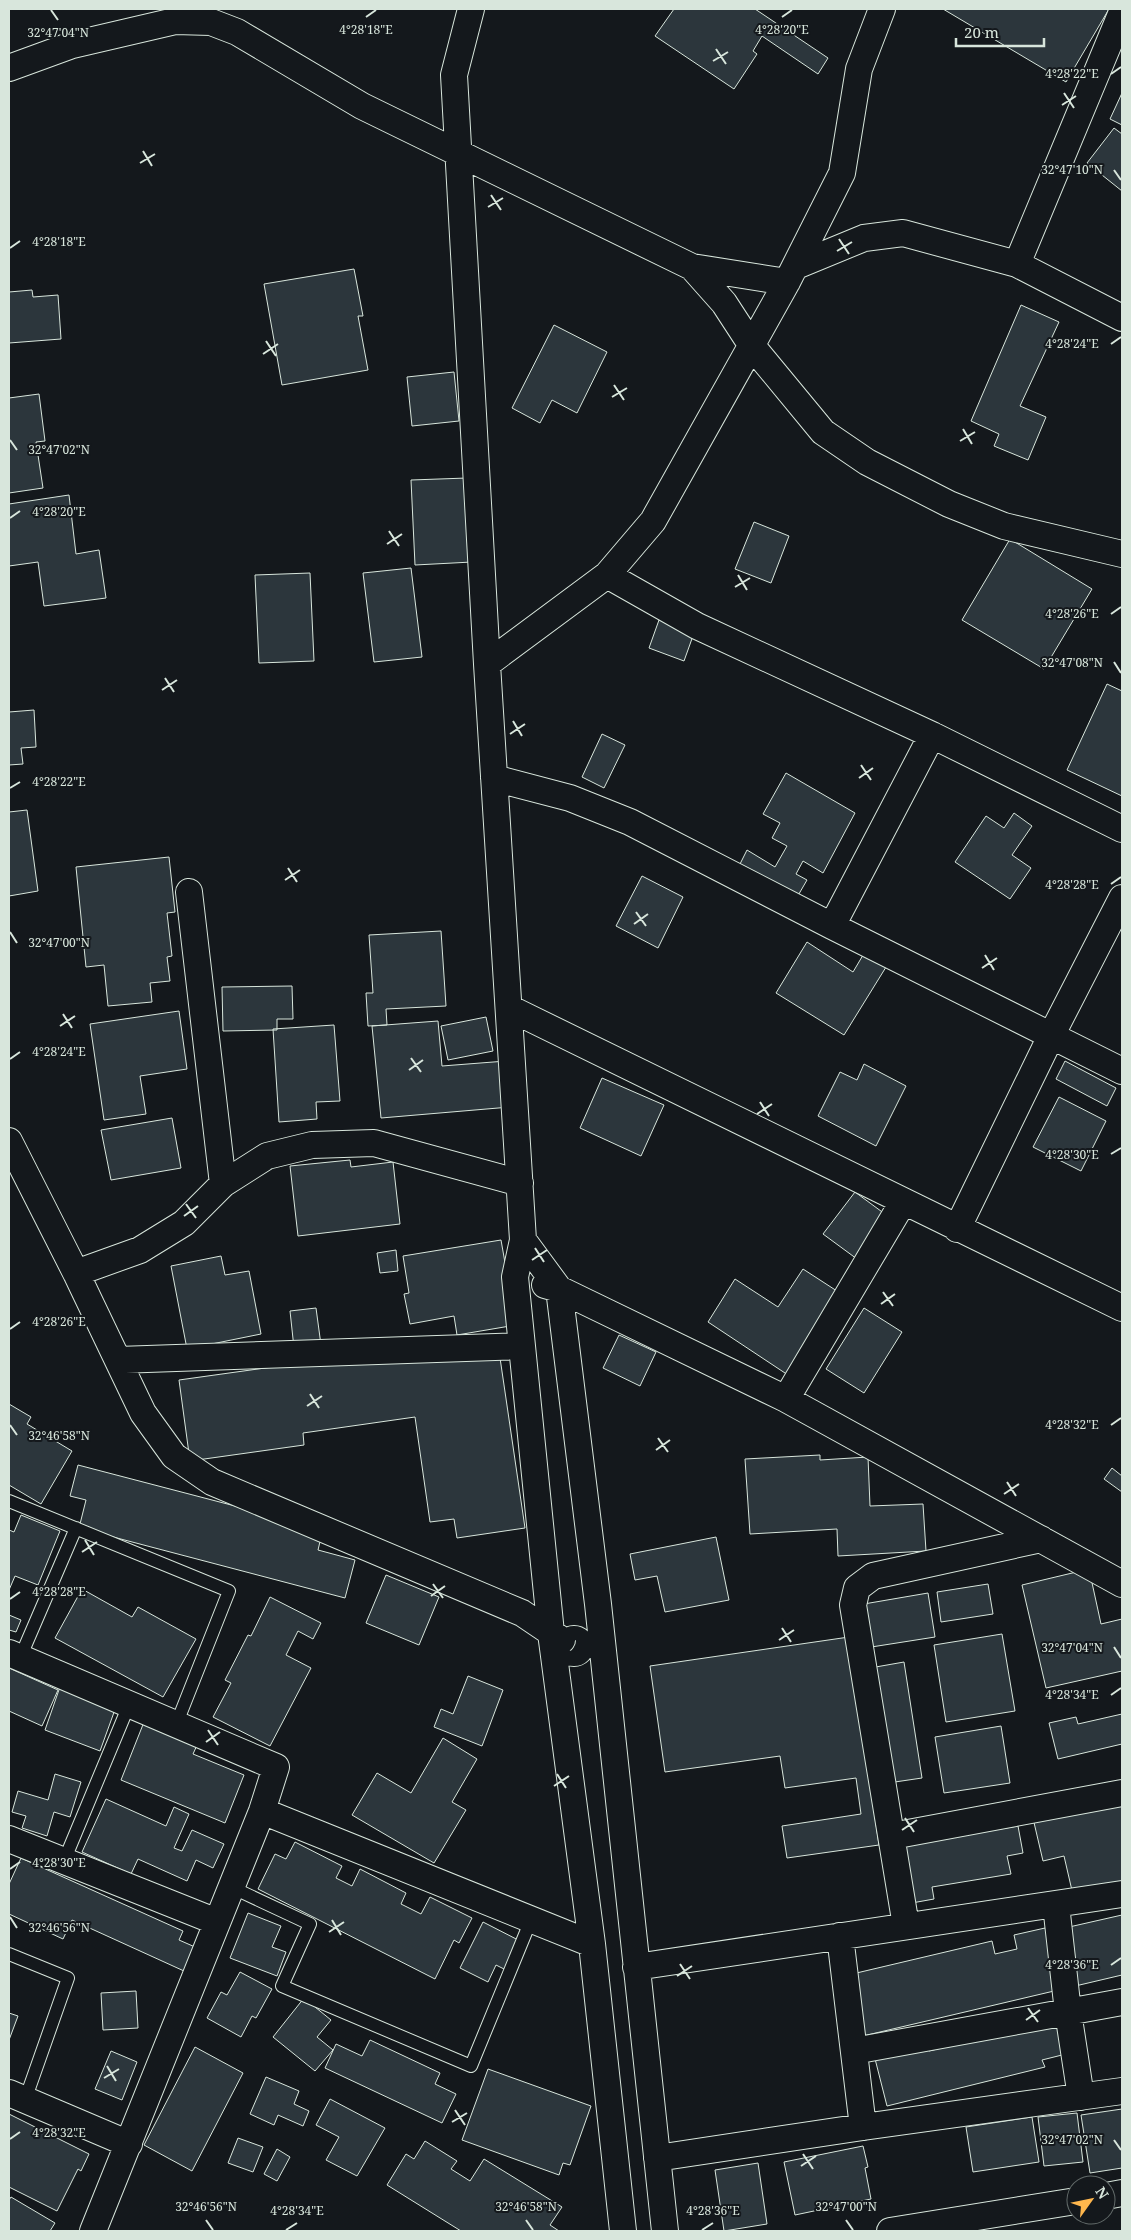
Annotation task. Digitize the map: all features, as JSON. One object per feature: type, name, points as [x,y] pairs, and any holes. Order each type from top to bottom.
[{"type":"street","points":[[471,9],[454,75],[487,664],[524,1240],[515,1277],[522,1346],[575,1644],[636,1967],[665,2231]]},
{"type":"street","points":[[487,664],[607,575],[653,521],[752,346],[842,173],[859,69],[882,9]]},
{"type":"street","points":[[1017,264],[1122,12]]},
{"type":"street","points":[[9,68],[72,45],[175,21],[211,22],[237,32],[362,106],[692,267],[791,274],[864,238],[903,233],[1017,264],[1122,318]]},
{"type":"street","points":[[692,267],[724,303],[752,346],[823,432],[867,462],[949,504],[1004,526],[1122,554]]},
{"type":"street","points":[[607,575],[697,626],[932,735],[1122,829]]},
{"type":"street","points":[[832,926],[932,735]]},
{"type":"street","points":[[494,778],[570,798],[630,822],[1051,1036],[1119,1065]]},
{"type":"street","points":[[189,892],[223,1184]]},
{"type":"street","points":[[956,1229],[1051,1036],[1122,898]]},
{"type":"street","points":[[509,1008],[956,1229],[1122,1308]]},
{"type":"street","points":[[9,1141],[76,1273],[143,1413],[174,1456],[212,1482],[522,1613],[575,1644]]},
{"type":"street","points":[[76,1273],[140,1250],[184,1222],[223,1184],[267,1156],[312,1145],[374,1142],[520,1183]]},
{"type":"street","points":[[786,1399],[903,1202]]},
{"type":"street","points":[[524,1240],[559,1289],[598,1604],[575,1644],[592,1944],[623,2231]]},
{"type":"street","points":[[515,1277],[559,1289],[786,1399],[1122,1584]]},
{"type":"street","points":[[118,1360],[522,1346]]},
{"type":"street","points":[[906,1926],[853,1605],[857,1588],[873,1576],[1041,1539]]},
{"type":"street","points":[[14,1656],[276,1767],[262,1811],[93,2231]]},
{"type":"street","points":[[892,1836],[1122,1793]]},
{"type":"street","points":[[262,1811],[592,1944]]},
{"type":"street","points":[[9,1839],[217,1922]]},
{"type":"street","points":[[636,1967],[1122,1894]]},
{"type":"street","points":[[1056,1905],[1068,2012],[1081,2097]]},
{"type":"street","points":[[840,1936],[863,2127]]},
{"type":"street","points":[[854,2051],[1122,2002]]},
{"type":"street","points":[[657,2158],[1122,2091]]},
{"type":"street","points":[[17,2097],[129,2144]]},
{"type":"street","points":[[890,2231],[1066,2203]]},
{"type":"lane","points":[[9,1501],[230,1591],[176,1725]]},
{"type":"lane","points":[[14,1656],[76,1528]]},
{"type":"lane","points":[[64,1861],[128,1704]]},
{"type":"lane","points":[[231,1887],[310,1924],[282,1986],[471,2066],[531,1920]]},
{"type":"lane","points":[[9,1954],[68,1978],[17,2097]]},
{"type":"building","points":[[674,9],[755,9],[828,58],[818,74],[762,36],[753,51],[757,54],[734,89],[655,36]]},
{"type":"building","points":[[943,9],[1109,9],[1066,82]]},
{"type":"building","points":[[1122,93],[1122,125],[1110,119]]},
{"type":"building","points":[[1114,128],[1122,134],[1122,191],[1087,163]]},
{"type":"building","points":[[354,269],[363,316],[358,316],[368,370],[282,385],[264,284]]},
{"type":"building","points":[[32,290],[33,297],[58,295],[61,339],[9,343],[9,292]]},
{"type":"building","points":[[1021,305],[1059,322],[1020,406],[1046,417],[1028,460],[994,446],[999,434],[971,421]]},
{"type":"building","points":[[554,325],[607,352],[577,413],[552,400],[540,423],[512,408]]},
{"type":"building","points":[[454,372],[459,421],[412,426],[407,377]]},
{"type":"building","points":[[39,394],[45,441],[36,442],[43,488],[9,493],[9,398]]},
{"type":"building","points":[[467,478],[472,562],[415,565],[411,480]]},
{"type":"building","points":[[69,495],[76,554],[99,550],[106,598],[44,606],[38,562],[9,566],[9,504]]},
{"type":"building","points":[[754,522],[789,536],[771,583],[735,569]]},
{"type":"building","points":[[1010,539],[1092,589],[1044,669],[962,620]]},
{"type":"building","points":[[411,568],[422,657],[374,662],[363,573]]},
{"type":"building","points":[[310,573],[314,661],[259,663],[255,575]]},
{"type":"building","points":[[659,620],[694,633],[684,661],[649,648]]},
{"type":"building","points":[[1107,684],[1122,691],[1122,796],[1067,770]]},
{"type":"building","points":[[34,710],[36,747],[21,748],[23,764],[9,765],[9,712]]},
{"type":"building","points":[[602,734],[625,745],[604,788],[582,777]]},
{"type":"building","points":[[786,773],[855,813],[823,873],[803,861],[796,874],[807,880],[796,899],[739,866],[747,850],[775,867],[787,846],[772,838],[780,823],[763,814]]},
{"type":"building","points":[[27,810],[38,891],[9,896],[9,812]]},
{"type":"building","points":[[1014,813],[1032,826],[1012,855],[1031,868],[1010,899],[955,862],[986,816],[1004,828]]},
{"type":"building","points":[[169,857],[175,912],[167,913],[172,956],[167,957],[170,981],[150,983],[152,1002],[108,1006],[104,965],[86,967],[76,867]]},
{"type":"building","points":[[642,876],[683,897],[658,948],[616,926]]},
{"type":"building","points":[[441,931],[446,1006],[386,1009],[387,1025],[368,1026],[366,993],[373,993],[369,935]]},
{"type":"building","points":[[807,942],[853,972],[869,945],[891,959],[844,1035],[776,993]]},
{"type":"building","points":[[292,986],[293,1019],[277,1019],[277,1030],[223,1031],[222,987]]},
{"type":"building","points":[[179,1011],[187,1069],[140,1076],[146,1114],[104,1120],[90,1024]]},
{"type":"building","points":[[486,1017],[493,1051],[448,1060],[441,1026]]},
{"type":"building","points":[[438,1021],[442,1066],[506,1061],[510,1107],[381,1118],[372,1026]]},
{"type":"building","points":[[334,1025],[340,1101],[316,1102],[317,1119],[279,1122],[273,1029]]},
{"type":"building","points":[[1065,1061],[1116,1088],[1107,1106],[1056,1079]]},
{"type":"building","points":[[864,1064],[906,1086],[876,1146],[818,1116],[840,1072],[857,1080]]},
{"type":"building","points":[[602,1078],[664,1105],[641,1156],[580,1128]]},
{"type":"building","points":[[1059,1097],[1106,1121],[1081,1171],[1033,1147]]},
{"type":"building","points":[[172,1118],[181,1168],[111,1180],[101,1130]]},
{"type":"building","points":[[350,1160],[351,1167],[393,1162],[400,1224],[298,1236],[290,1166]]},
{"type":"building","points":[[855,1192],[889,1217],[857,1259],[823,1234]]},
{"type":"building","points":[[501,1240],[516,1325],[457,1335],[454,1316],[410,1324],[404,1294],[409,1293],[403,1256]]},
{"type":"building","points":[[396,1250],[398,1271],[380,1273],[377,1253]]},
{"type":"building","points":[[221,1256],[225,1275],[249,1271],[261,1334],[187,1349],[171,1266]]},
{"type":"building","points":[[803,1269],[840,1293],[788,1375],[708,1322],[735,1279],[778,1307]]},
{"type":"building","points":[[316,1308],[321,1345],[294,1348],[290,1311]]},
{"type":"building","points":[[864,1308],[902,1332],[864,1393],[826,1369]]},
{"type":"building","points":[[619,1335],[656,1352],[640,1386],[603,1368]]},
{"type":"building","points":[[437,1344],[499,1351],[525,1528],[457,1538],[454,1519],[430,1522],[415,1417],[303,1433],[304,1445],[190,1461],[179,1380]]},
{"type":"building","points":[[9,1404],[31,1417],[27,1424],[72,1451],[41,1504],[9,1485]]},
{"type":"building","points":[[820,1455],[820,1460],[868,1457],[870,1506],[923,1504],[926,1551],[838,1556],[837,1529],[750,1534],[745,1459]]},
{"type":"building","points":[[78,1465],[323,1529],[318,1550],[355,1560],[345,1598],[79,1528],[86,1500],[70,1496]]},
{"type":"building","points":[[1112,1468],[1122,1476],[1122,1492],[1104,1479]]},
{"type":"building","points":[[21,1515],[60,1531],[38,1585],[15,1576],[9,1590],[9,1530],[14,1532]]},
{"type":"building","points":[[716,1537],[729,1600],[665,1612],[657,1576],[635,1580],[630,1554]]},
{"type":"building","points":[[1089,1569],[1101,1624],[1122,1619],[1122,1671],[1046,1688],[1022,1585]]},
{"type":"building","points":[[386,1575],[439,1597],[419,1645],[366,1623]]},
{"type":"building","points":[[988,1584],[993,1614],[941,1622],[937,1592]]},
{"type":"building","points":[[82,1589],[132,1617],[138,1607],[196,1639],[163,1697],[55,1638]]},
{"type":"building","points":[[928,1593],[935,1637],[865,1648],[858,1605]]},
{"type":"building","points":[[270,1597],[321,1623],[313,1639],[298,1631],[286,1655],[311,1668],[270,1746],[213,1717],[231,1683],[225,1680],[248,1635],[251,1636]]},
{"type":"building","points":[[9,1615],[21,1620],[16,1632],[9,1630]]},
{"type":"building","points":[[1002,1634],[1015,1711],[946,1722],[934,1645]]},
{"type":"building","points":[[849,1637],[879,1845],[787,1858],[782,1826],[861,1814],[856,1778],[785,1788],[780,1756],[665,1772],[650,1666]]},
{"type":"building","points":[[904,1662],[922,1778],[888,1783],[870,1668]]},
{"type":"building","points":[[9,1668],[58,1690],[42,1726],[9,1711]]},
{"type":"building","points":[[468,1676],[503,1690],[482,1746],[434,1727],[441,1709],[453,1714]]},
{"type":"building","points":[[61,1684],[117,1704],[100,1751],[45,1730]]},
{"type":"building","points":[[1122,1714],[1122,1744],[1058,1759],[1049,1723],[1076,1717],[1078,1724]]},
{"type":"building","points":[[144,1722],[198,1743],[193,1754],[244,1775],[225,1823],[121,1780]]},
{"type":"building","points":[[1001,1726],[1010,1783],[944,1793],[935,1737]]},
{"type":"building","points":[[443,1738],[477,1759],[452,1802],[466,1810],[434,1863],[352,1815],[377,1773],[411,1793]]},
{"type":"building","points":[[55,1774],[81,1782],[70,1817],[54,1812],[47,1836],[22,1828],[26,1816],[12,1812],[18,1791],[48,1800]]},
{"type":"building","points":[[1122,1792],[1122,1883],[1073,1895],[1064,1856],[1043,1861],[1032,1814]]},
{"type":"building","points":[[106,1799],[166,1826],[174,1807],[189,1814],[174,1848],[182,1851],[192,1830],[224,1844],[213,1868],[196,1860],[187,1881],[138,1859],[131,1874],[82,1852]]},
{"type":"building","points":[[1018,1826],[1023,1853],[1007,1856],[1011,1874],[932,1887],[934,1899],[895,1906],[885,1848]]},
{"type":"building","points":[[295,1842],[342,1866],[336,1878],[352,1886],[360,1869],[406,1893],[401,1904],[421,1914],[430,1897],[472,1918],[459,1943],[454,1940],[435,1979],[258,1889],[275,1854],[286,1859]]},
{"type":"building","points":[[21,1858],[183,1931],[179,1940],[195,1947],[184,1971],[72,1920],[63,1939],[9,1914],[9,1884]]},
{"type":"building","points":[[248,1913],[281,1926],[272,1947],[286,1952],[277,1976],[230,1958]]},
{"type":"building","points":[[1122,1915],[1122,1975],[863,2036],[848,1975],[992,1941],[995,1954],[1017,1949],[1014,1935],[1045,1928],[1047,1932]]},
{"type":"building","points":[[483,1922],[524,1943],[510,1972],[496,1965],[488,1982],[460,1968]]},
{"type":"building","points":[[240,1972],[272,1989],[256,2018],[252,2016],[241,2037],[207,2018],[221,1992],[227,1995]]},
{"type":"building","points":[[136,1991],[138,2028],[103,2030],[101,1993]]},
{"type":"building","points":[[304,1998],[331,2020],[317,2037],[333,2050],[315,2071],[273,2037]]},
{"type":"building","points":[[9,2013],[18,2016],[9,2040]]},
{"type":"building","points":[[1055,2014],[1066,2054],[1042,2060],[1045,2067],[887,2106],[872,2047],[925,2034],[929,2051],[990,2036]]},
{"type":"building","points":[[370,2040],[440,2073],[435,2084],[456,2094],[442,2123],[325,2068],[336,2044],[362,2056]]},
{"type":"building","points":[[195,2047],[243,2073],[192,2171],[144,2145]]},
{"type":"building","points":[[111,2051],[137,2062],[122,2100],[95,2089]]},
{"type":"building","points":[[488,2069],[591,2106],[570,2165],[563,2163],[559,2175],[462,2140]]},
{"type":"building","points":[[266,2077],[299,2091],[294,2104],[309,2111],[303,2126],[278,2115],[274,2125],[250,2114]]},
{"type":"building","points":[[330,2099],[385,2128],[357,2176],[326,2160],[339,2137],[316,2125]]},
{"type":"building","points":[[1122,2109],[1122,2168],[1090,2173],[1081,2115]]},
{"type":"building","points":[[1077,2113],[1083,2162],[1044,2166],[1038,2117]]},
{"type":"building","points":[[9,2114],[89,2154],[81,2171],[78,2169],[57,2211],[9,2187]]},
{"type":"building","points":[[1032,2117],[1039,2162],[973,2172],[966,2127]]},
{"type":"building","points":[[238,2138],[263,2147],[253,2172],[228,2163]]},
{"type":"building","points":[[425,2141],[457,2161],[451,2169],[470,2181],[484,2159],[562,2207],[550,2225],[559,2231],[461,2231],[387,2185],[406,2154],[414,2159]]},
{"type":"building","points":[[863,2146],[868,2167],[865,2168],[871,2199],[795,2215],[784,2162]]},
{"type":"building","points":[[277,2149],[290,2157],[277,2181],[264,2174]]},
{"type":"building","points":[[758,2163],[767,2224],[724,2231],[715,2170]]},
{"type":"building","points":[[11,2197],[55,2223],[50,2231],[9,2231],[9,2200]]}]
